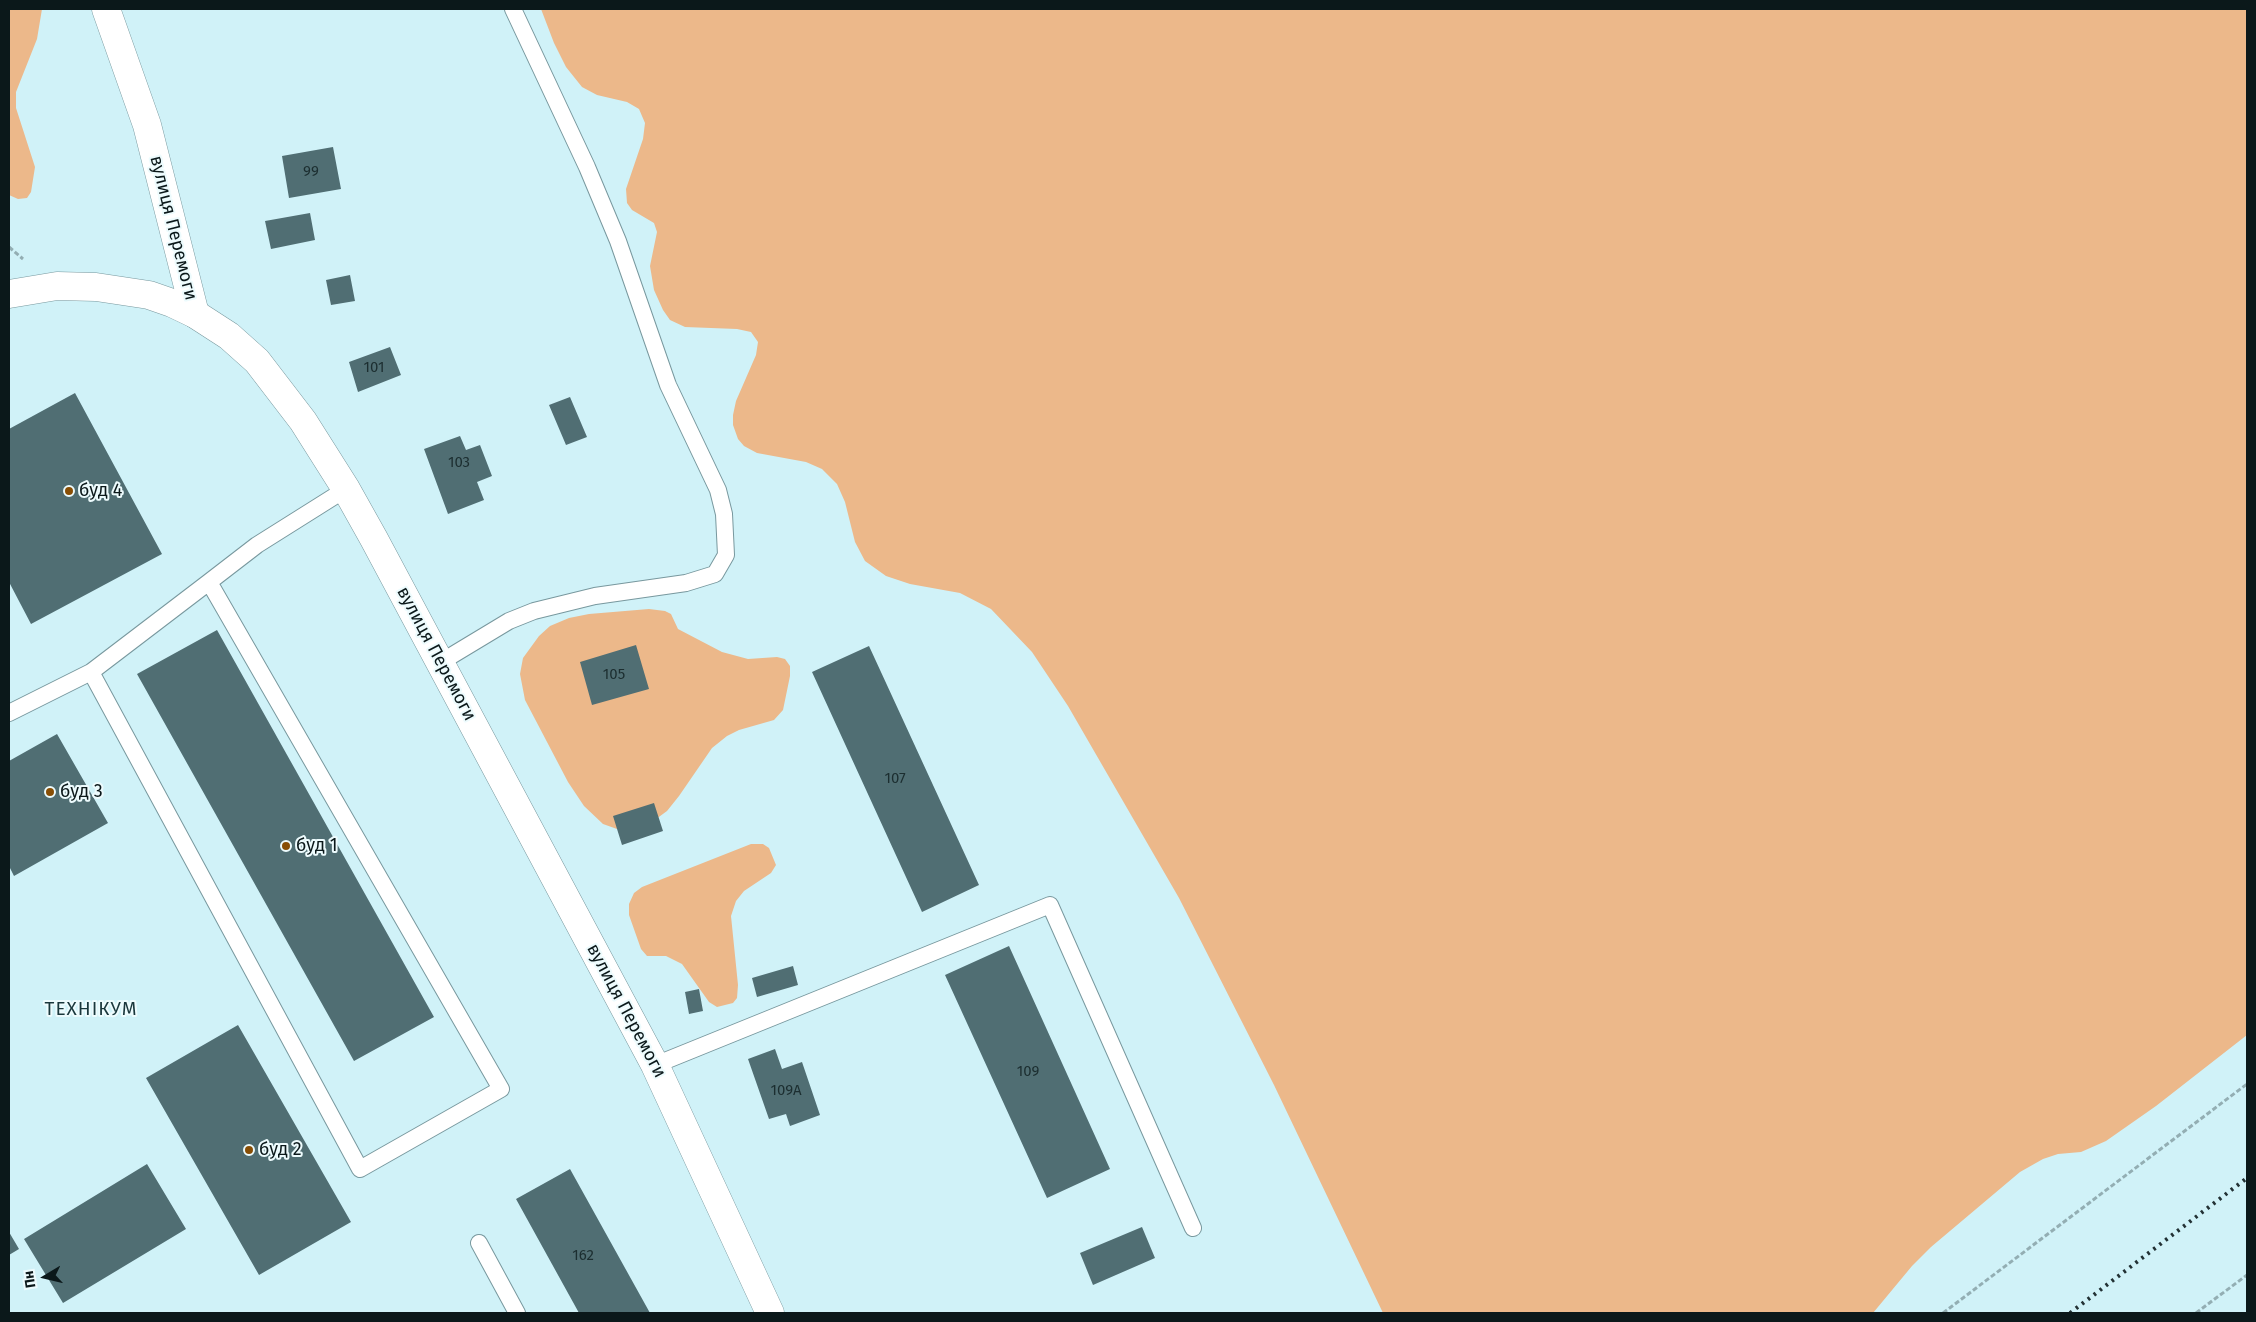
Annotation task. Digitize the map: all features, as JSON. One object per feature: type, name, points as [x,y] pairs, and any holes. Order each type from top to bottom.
[{"type":"street","name":"вулиця Перемоги","points":[[106,9],[147,125],[195,314],[229,336],[257,362],[304,421],[346,489],[441,662],[655,1065],[770,1313]]},
{"type":"street","points":[[9,294],[57,286],[96,287],[149,295],[195,314]]},
{"type":"lane","points":[[441,662],[509,621],[534,611],[595,596],[686,583],[715,574],[726,555],[724,514],[718,490],[668,385],[618,241],[587,167],[513,9]]},
{"type":"lane","points":[[9,713],[91,672],[257,545],[346,489]]},
{"type":"lane","points":[[91,672],[360,1169],[501,1089],[209,582]]},
{"type":"lane","points":[[655,1065],[1050,905],[1193,1228]]},
{"type":"lane","points":[[479,1242],[517,1313]]},
{"type":"path","points":[[1943,1313],[2247,1084]]},
{"type":"path","points":[[2196,1313],[2247,1275]]},
{"type":"shaded area","points":[[9,9],[42,9],[37,39],[16,92],[16,108],[35,167],[31,192],[27,198],[18,199],[9,195]]},
{"type":"shaded area","points":[[541,9],[2247,9],[2247,1035],[2156,1106],[2106,1141],[2081,1152],[2058,1154],[2043,1159],[2020,1172],[1931,1247],[1912,1266],[1873,1313],[1383,1313],[1274,1085],[1179,898],[1068,706],[1032,652],[991,609],[960,593],[910,584],[886,576],[865,561],[855,542],[845,502],[837,484],[822,469],[806,462],[757,453],[744,446],[738,439],[733,425],[733,415],[736,401],[756,355],[758,342],[751,332],[737,329],[685,327],[670,320],[663,310],[654,290],[650,266],[657,232],[654,223],[632,210],[627,203],[626,189],[643,139],[645,123],[639,109],[627,102],[597,95],[582,87],[566,67],[554,43]]},
{"type":"shaded area","points":[[649,609],[665,611],[671,614],[678,629],[722,652],[748,659],[777,657],[785,659],[790,666],[790,676],[783,710],[774,720],[739,730],[727,736],[712,748],[667,811],[652,822],[640,827],[617,829],[603,824],[584,806],[568,782],[525,700],[520,674],[523,658],[539,636],[550,626],[569,618],[589,614]]},
{"type":"shaded area","points":[[751,844],[763,844],[769,848],[776,865],[771,873],[744,891],[736,901],[731,916],[738,985],[737,998],[733,1003],[717,1007],[709,1002],[682,964],[666,956],[647,956],[641,949],[629,915],[629,904],[634,893],[642,887]]},
{"type":"building","points":[[333,147],[341,189],[289,198],[282,156]]},
{"type":"building","points":[[310,213],[315,240],[271,249],[265,221]]},
{"type":"building","points":[[350,275],[355,301],[331,305],[326,280]]},
{"type":"building","points":[[390,347],[401,375],[358,392],[349,362]]},
{"type":"building","name":"буд 4","points":[[75,393],[162,554],[31,624],[9,582],[9,429]]},
{"type":"building","points":[[570,397],[587,437],[566,445],[549,405]]},
{"type":"building","points":[[460,436],[466,450],[480,445],[492,476],[477,482],[484,500],[448,514],[424,449]]},
{"type":"building","name":"буд 1","points":[[217,630],[434,1017],[354,1061],[137,674]]},
{"type":"building","points":[[636,645],[649,689],[592,705],[580,662]]},
{"type":"building","points":[[869,646],[979,885],[922,912],[812,672]]},
{"type":"building","name":"буд 3","points":[[57,734],[108,823],[14,876],[9,866],[9,761]]},
{"type":"building","points":[[654,803],[663,831],[622,845],[613,816]]},
{"type":"building","points":[[1009,946],[1110,1169],[1047,1198],[945,975]]},
{"type":"building","points":[[793,966],[798,985],[757,997],[752,978]]},
{"type":"building","points":[[699,989],[703,1011],[689,1014],[685,992]]},
{"type":"building","name":"буд 2","points":[[238,1025],[351,1222],[259,1275],[146,1078]]},
{"type":"building","points":[[775,1049],[782,1069],[802,1062],[820,1115],[790,1126],[786,1114],[769,1119],[748,1059]]},
{"type":"building","points":[[147,1164],[186,1229],[63,1303],[24,1239]]},
{"type":"building","points":[[570,1169],[650,1313],[579,1313],[516,1199]]},
{"type":"building","points":[[1142,1227],[1155,1258],[1093,1285],[1080,1253]]},
{"type":"building","points":[[9,1232],[19,1249],[9,1255]]},
{"type":"railway","points":[[2070,1313],[2247,1178]]},
{"type":"place","name":"буд 4","points":[[69,491]]},
{"type":"place","name":"буд 3","points":[[50,792]]},
{"type":"place","name":"буд 1","points":[[286,846]]},
{"type":"place","name":"буд 2","points":[[249,1150]]},
{"type":"district","name":"ТЕХНІКУМ","points":[[91,1010]]}]
